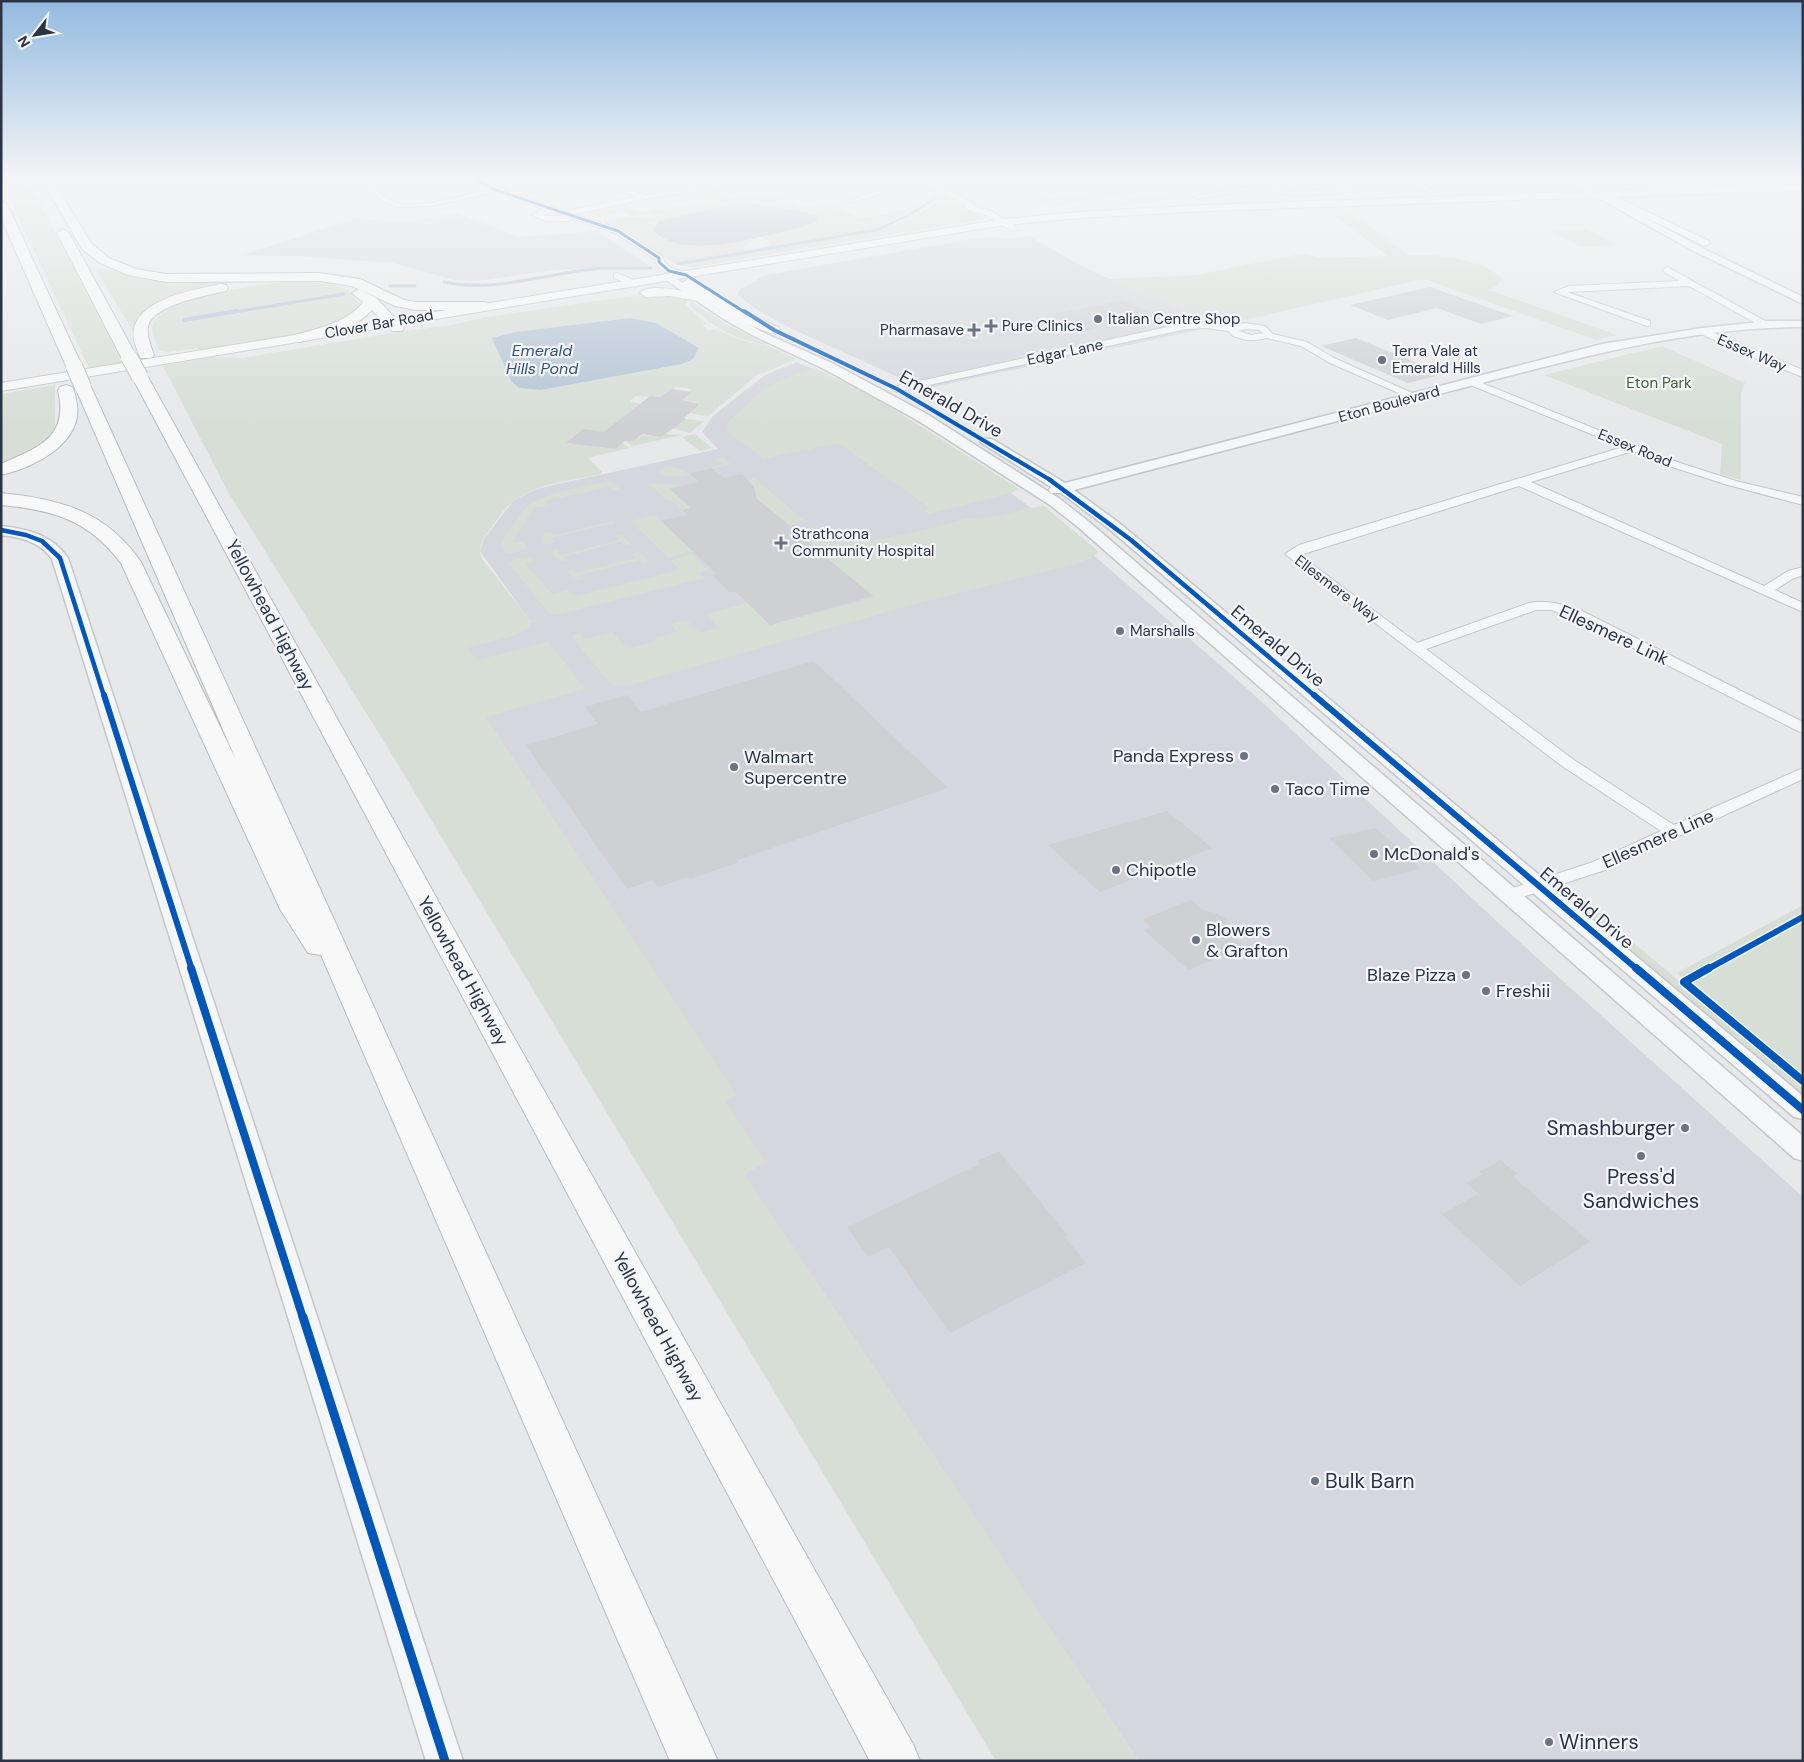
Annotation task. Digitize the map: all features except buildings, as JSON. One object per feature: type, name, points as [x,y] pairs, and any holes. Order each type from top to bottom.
[{"type":"highway","points":[[27,262],[49,310],[75,388],[365,1018],[694,1761]]},
{"type":"highway","name":"Yellowhead Highway","points":[[79,262],[130,357],[147,375],[153,398],[488,1018],[896,1761]]},
{"type":"highway","points":[[107,262],[118,269],[146,276],[182,278],[319,277],[355,282],[374,296],[401,324]]},
{"type":"highway","points":[[147,375],[146,355],[140,332],[143,322],[155,310],[168,303],[198,293],[236,286],[302,280],[350,288],[416,306],[484,306]]},
{"type":"highway","points":[[300,338],[348,321],[360,314],[374,296]]},
{"type":"highway","points":[[1,470],[47,447],[66,429],[75,388]]},
{"type":"highway","points":[[1,499],[64,510],[77,515],[102,528],[122,549],[131,562],[294,909],[365,1018]]},
{"type":"main road","name":"Clover Bar Road","points":[[1,392],[209,356],[300,345],[484,306],[785,262]]},
{"type":"main road","name":"Clover Bar Road","points":[[1,387],[300,338],[572,302],[678,277],[777,268],[811,262]]},
{"type":"main road","points":[[746,276],[777,268]]},
{"type":"main road","points":[[678,277],[730,310],[774,330]]},
{"type":"main road","points":[[724,288],[722,291],[728,301]]},
{"type":"main road","points":[[572,302],[653,292],[678,293],[699,297]]},
{"type":"street","points":[[652,262],[678,277]]},
{"type":"street","points":[[663,262],[678,277]]},
{"type":"street","points":[[1726,262],[1803,301]]},
{"type":"street","points":[[1730,262],[1736,267]]},
{"type":"street","points":[[1667,270],[1767,324]]},
{"type":"street","points":[[617,276],[635,284]]},
{"type":"street","name":"Emerald Drive","points":[[678,277],[699,297],[726,316],[756,333],[828,366],[906,408],[1042,494],[1083,524],[1803,1151]]},
{"type":"street","name":"Emerald Drive","points":[[678,277],[728,301],[774,330],[897,389],[1063,488],[1131,540],[1803,1110]]},
{"type":"street","points":[[1647,324],[1558,292],[1569,289],[1690,283]]},
{"type":"street","name":"Eton Boulevard","points":[[1042,494],[1602,348],[1702,331],[1803,318]]},
{"type":"street","name":"Eton Boulevard","points":[[1767,324],[1803,324]]},
{"type":"street","name":"Edgar Lane","points":[[897,389],[1186,326],[1206,325],[1234,329],[1256,326],[1266,329],[1269,333],[1267,335],[1304,344],[1331,360],[1416,397]]},
{"type":"street","name":"Essex Way","points":[[1702,331],[1745,351],[1803,374]]},
{"type":"street","name":"Essex Road","points":[[1472,382],[1632,448],[1732,483],[1803,501]]},
{"type":"street","name":"Ellesmere Way","points":[[1632,448],[1303,548],[1291,554],[1568,763],[1673,832]]},
{"type":"street","points":[[1520,482],[1803,608]]},
{"type":"street","points":[[1,530],[20,533],[42,540],[54,548],[60,558],[445,1761]]},
{"type":"street","points":[[1764,590],[1777,584],[1793,571],[1803,571]]},
{"type":"street","points":[[1786,600],[1803,594]]},
{"type":"street","name":"Ellesmere Link","points":[[1416,648],[1534,606],[1556,606],[1577,614],[1803,728]]},
{"type":"street","name":"Ellesmere Line","points":[[1510,895],[1599,866],[1803,773]]},
{"type":"shaded area","points":[[382,262],[644,262],[648,265],[556,270],[475,281],[454,280],[393,263]]},
{"type":"shaded area","points":[[839,262],[1075,262],[1206,321],[1231,323],[924,389],[788,327],[753,307],[738,295],[740,289],[766,275]]},
{"type":"shaded area","points":[[797,362],[851,385],[1008,491],[1084,547],[1251,692],[1504,928],[1803,1197],[1803,1761],[1139,1761],[734,1160],[438,654],[524,631],[531,622],[480,551],[484,539],[514,500],[536,489],[718,449],[702,432],[713,416],[765,375]]},
{"type":"green space","points":[[40,262],[70,262],[123,365],[90,370]]},
{"type":"green space","points":[[674,262],[723,262],[694,267]]},
{"type":"green space","points":[[1260,262],[1470,262],[1486,267],[1502,278],[1497,286],[1489,290],[1617,335],[1596,340],[1424,279],[1231,323],[1206,321],[1109,279],[1197,275]]},
{"type":"green space","points":[[101,269],[145,278],[240,281],[216,286],[140,317],[136,323],[135,331],[133,331],[96,270]]},
{"type":"green space","points":[[288,282],[321,283],[337,286],[351,293],[359,303],[354,312],[342,320],[304,333],[199,351],[197,348],[168,352],[159,350],[153,334],[153,325],[161,314],[174,306],[214,293]]},
{"type":"green space","points":[[660,293],[688,300],[685,305],[707,324],[703,325],[708,330],[716,330],[751,343],[769,346],[796,359],[756,376],[708,416],[668,410],[694,409],[700,405],[695,404],[696,402],[682,400],[692,392],[689,392],[691,389],[677,387],[661,397],[636,396],[630,401],[639,404],[606,433],[567,443],[614,449],[623,443],[629,448],[588,458],[602,472],[601,474],[530,491],[519,497],[504,510],[483,539],[480,550],[482,559],[529,619],[530,625],[525,631],[510,637],[468,648],[477,660],[546,642],[550,643],[585,689],[486,717],[737,1095],[725,1101],[766,1162],[745,1175],[1139,1761],[996,1761],[388,748],[227,490],[163,366],[214,357],[242,358],[588,302]],"holes":[[[630,318],[656,323],[699,348],[693,359],[682,364],[541,390],[519,388],[511,381],[492,338],[515,332]]]},
{"type":"green space","points":[[691,302],[767,345],[741,339],[725,332],[692,309],[689,305]]},
{"type":"green space","name":"Eton Park","points":[[1662,346],[1745,383],[1741,393],[1741,480],[1720,474],[1722,444],[1544,375]]},
{"type":"green space","points":[[815,368],[879,400],[1019,489],[1009,494],[929,514],[922,511],[929,508],[889,479],[879,480],[886,477],[838,443],[764,459],[728,432],[729,421],[759,394],[788,377]]},
{"type":"green space","points":[[55,385],[55,431],[35,449],[1,465],[1,394]]},
{"type":"green space","points":[[685,419],[704,421],[690,433],[671,428]]},
{"type":"green space","points":[[664,434],[682,435],[632,446],[626,441],[634,441],[642,435],[661,437]]},
{"type":"green space","points":[[695,434],[712,448],[700,451],[682,437]]},
{"type":"green space","points":[[723,457],[731,464],[705,472],[682,476],[664,476],[658,473],[668,467],[676,467],[686,473],[722,465],[716,459]]},
{"type":"green space","points":[[754,478],[806,522],[788,526],[756,499],[754,487],[748,480]]},
{"type":"green space","points":[[609,481],[620,489],[614,490],[610,487],[545,501],[548,506],[536,507],[512,542],[524,543],[528,549],[508,554],[502,549],[502,540],[525,508],[531,503],[555,493]]},
{"type":"green space","points":[[649,484],[679,486],[670,489],[691,508],[682,510],[673,501],[666,500]]},
{"type":"green space","points":[[1044,506],[1099,552],[1092,558],[1075,564],[908,606],[630,685],[616,686],[611,684],[572,638],[573,635],[580,633],[585,639],[612,632],[628,649],[656,641],[654,638],[677,632],[671,624],[687,620],[700,633],[719,628],[706,614],[747,603],[770,625],[862,601],[874,597],[807,542],[813,540],[803,531],[813,528],[828,536],[846,540],[888,538],[965,519],[996,516]]},
{"type":"green space","points":[[655,515],[692,551],[668,558],[630,521]]},
{"type":"green space","points":[[613,521],[615,523],[552,538],[555,542],[543,545],[541,541],[545,533],[551,532],[555,535]]},
{"type":"green space","points":[[623,535],[631,545],[625,546],[621,542],[563,557],[566,561],[558,561],[551,553],[556,550],[561,555],[619,540],[616,536]]},
{"type":"green space","points":[[640,552],[649,562],[643,564],[639,560],[579,575],[582,579],[574,580],[567,571],[572,568],[577,573],[636,558],[633,554]]},
{"type":"green space","points":[[691,554],[708,570],[700,573],[705,578],[557,615],[548,612],[509,564],[513,560],[520,558],[533,558],[535,561],[526,564],[552,594],[568,590],[575,596],[679,570],[670,560]]},
{"type":"green space","points":[[1580,902],[1589,906],[1803,1084],[1803,1097],[1577,906]]},
{"type":"green space","points":[[1803,905],[1803,1079],[1677,973]]},
{"type":"water","name":"Emerald Hills Pond","points":[[630,318],[656,323],[699,348],[693,359],[682,364],[541,390],[519,388],[511,381],[492,338],[515,332]]},
{"type":"waterway","points":[[678,264],[688,262]]},
{"type":"waterway","points":[[444,282],[463,285],[500,284],[593,269],[651,268]]},
{"type":"waterway","points":[[390,286],[415,286]]},
{"type":"waterway","points":[[229,313],[344,294]]},
{"type":"waterway","points":[[184,320],[237,311]]},
{"type":"cycle path","points":[[659,262],[669,271],[686,275],[774,330],[897,389],[1063,488],[1131,540],[1803,1110]]},
{"type":"cycle path","points":[[1,530],[26,535],[42,541],[55,551],[60,558],[445,1761]]},
{"type":"cycle path","points":[[1803,917],[1684,982],[1803,1081]]},
{"type":"place","name":"Italian Centre Shop","points":[[1098,319]]},
{"type":"place","name":"Pure Clinics","points":[[991,326]]},
{"type":"place","name":"Pharmasave","points":[[974,330]]},
{"type":"place","name":"Terra Vale at Emerald Hills","points":[[1382,360]]},
{"type":"place","name":"Strathcona Community Hospital","points":[[781,543]]},
{"type":"place","name":"Marshalls","points":[[1120,631]]},
{"type":"place","name":"Panda Express","points":[[1244,756]]},
{"type":"place","name":"Walmart Supercentre","points":[[734,767]]},
{"type":"place","name":"Taco Time","points":[[1275,789]]},
{"type":"place","name":"McDonald's","points":[[1374,854]]},
{"type":"place","name":"Chipotle","points":[[1116,870]]},
{"type":"place","name":"Blowers & Grafton","points":[[1196,940]]},
{"type":"place","name":"Blaze Pizza","points":[[1466,975]]},
{"type":"place","name":"Freshii","points":[[1486,991]]},
{"type":"place","name":"Smashburger","points":[[1685,1128]]},
{"type":"place","name":"Press'd Sandwiches","points":[[1641,1156]]},
{"type":"place","name":"Bulk Barn","points":[[1315,1481]]},
{"type":"place","name":"Winners","points":[[1549,1742]]}]
